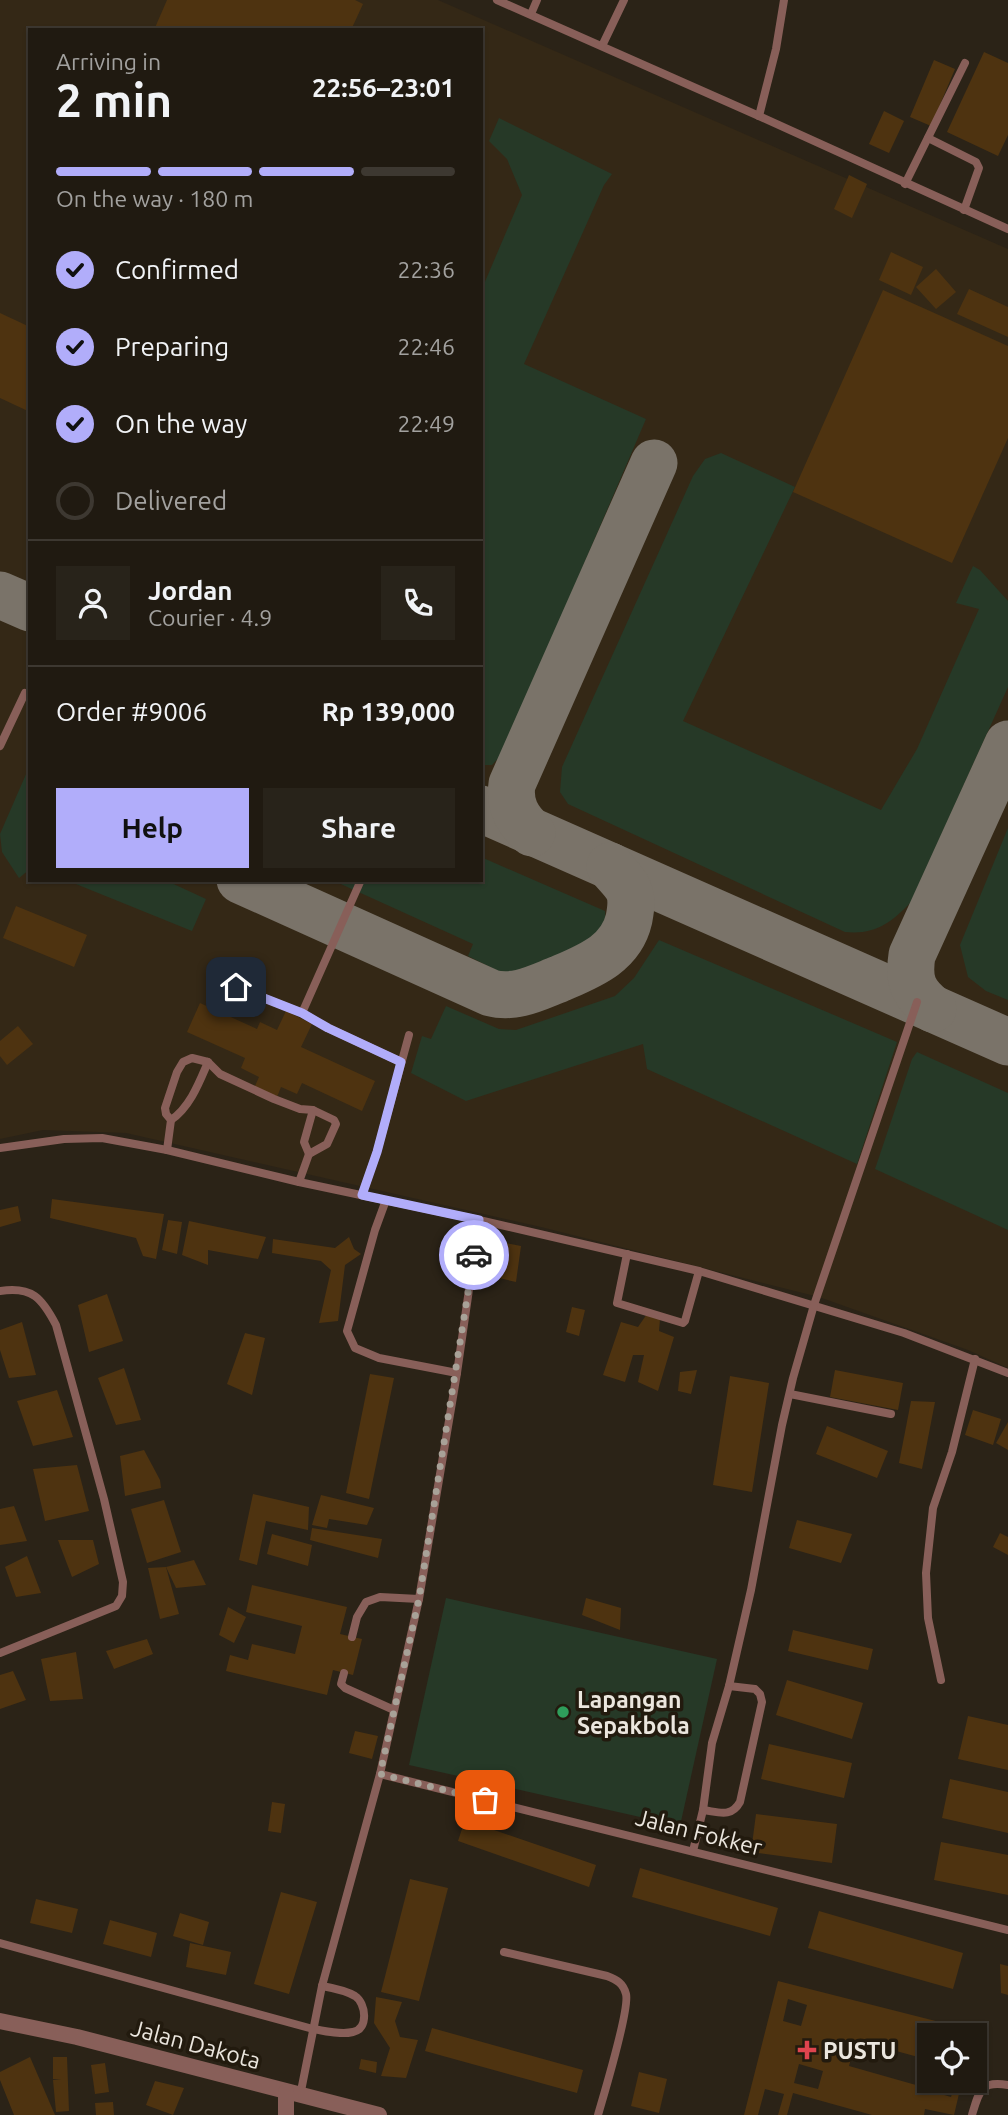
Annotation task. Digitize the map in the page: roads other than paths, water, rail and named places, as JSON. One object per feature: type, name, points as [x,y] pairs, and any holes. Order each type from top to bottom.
[{"type":"street","name":"Jalan Dakota","points":[[0,2021],[77,2037],[379,2115]]},
{"type":"street","points":[[286,2115],[293,2094]]},
{"type":"lane","points":[[497,0],[1008,229]]},
{"type":"lane","points":[[531,15],[537,0]]},
{"type":"lane","points":[[602,46],[624,0]]},
{"type":"lane","points":[[759,116],[776,49],[784,0]]},
{"type":"lane","points":[[905,184],[965,64]]},
{"type":"lane","points":[[928,138],[976,162],[979,168],[964,210]]},
{"type":"lane","points":[[0,746],[25,692]]},
{"type":"lane","points":[[302,1013],[360,882]]},
{"type":"lane","points":[[236,987],[302,1013],[401,1062]]},
{"type":"lane","points":[[693,1851],[703,1810],[712,1743],[729,1686],[751,1590],[790,1394],[814,1305],[917,1002]]},
{"type":"lane","points":[[362,1195],[377,1152],[409,1035]]},
{"type":"lane","points":[[167,1150],[171,1120],[165,1108],[183,1062],[192,1058],[208,1062],[220,1074],[274,1099],[331,1117],[336,1125],[327,1144],[309,1154],[299,1182]]},
{"type":"lane","points":[[171,1120],[180,1114],[188,1103],[208,1062]]},
{"type":"lane","points":[[309,1154],[304,1142],[313,1110]]},
{"type":"lane","points":[[0,1148],[64,1139],[102,1138],[167,1150],[699,1271],[814,1305],[975,1359],[1008,1373]]},
{"type":"lane","points":[[386,1200],[347,1331],[355,1348],[379,1357],[457,1373]]},
{"type":"lane","points":[[293,2094],[313,2029],[322,1986],[380,1774],[419,1599],[457,1373],[479,1220]]},
{"type":"lane","points":[[627,1254],[617,1303],[682,1323],[685,1321],[699,1271]]},
{"type":"lane","points":[[0,1291],[14,1289],[32,1294],[45,1304],[56,1325],[104,1499],[123,1582],[122,1595],[116,1606],[0,1653]]},
{"type":"lane","points":[[941,1680],[928,1618],[926,1573],[933,1508],[952,1452],[975,1359]]},
{"type":"lane","points":[[790,1394],[891,1414]]},
{"type":"lane","points":[[352,1637],[357,1617],[366,1602],[380,1597],[419,1599]]},
{"type":"lane","points":[[344,1673],[341,1684],[345,1689],[394,1710]]},
{"type":"lane","points":[[703,1810],[728,1814],[736,1810],[762,1702],[755,1689],[729,1686]]},
{"type":"lane","name":"Jalan Fokker","points":[[380,1774],[1008,1930]]},
{"type":"lane","points":[[0,1943],[313,2029],[353,2032],[359,2029],[364,2021],[361,2002],[356,1996],[322,1986]]},
{"type":"lane","points":[[504,1952],[607,1976],[618,1980],[625,1990],[626,2009],[598,2115]]},
{"type":"lane","points":[[972,2115],[977,2096],[985,2086],[992,2082],[1008,2085]]},
{"type":"place","name":"Lapangan Sepakbola","points":[[563,1712]]},
{"type":"place","name":"PUSTU","points":[[807,2050]]}]
